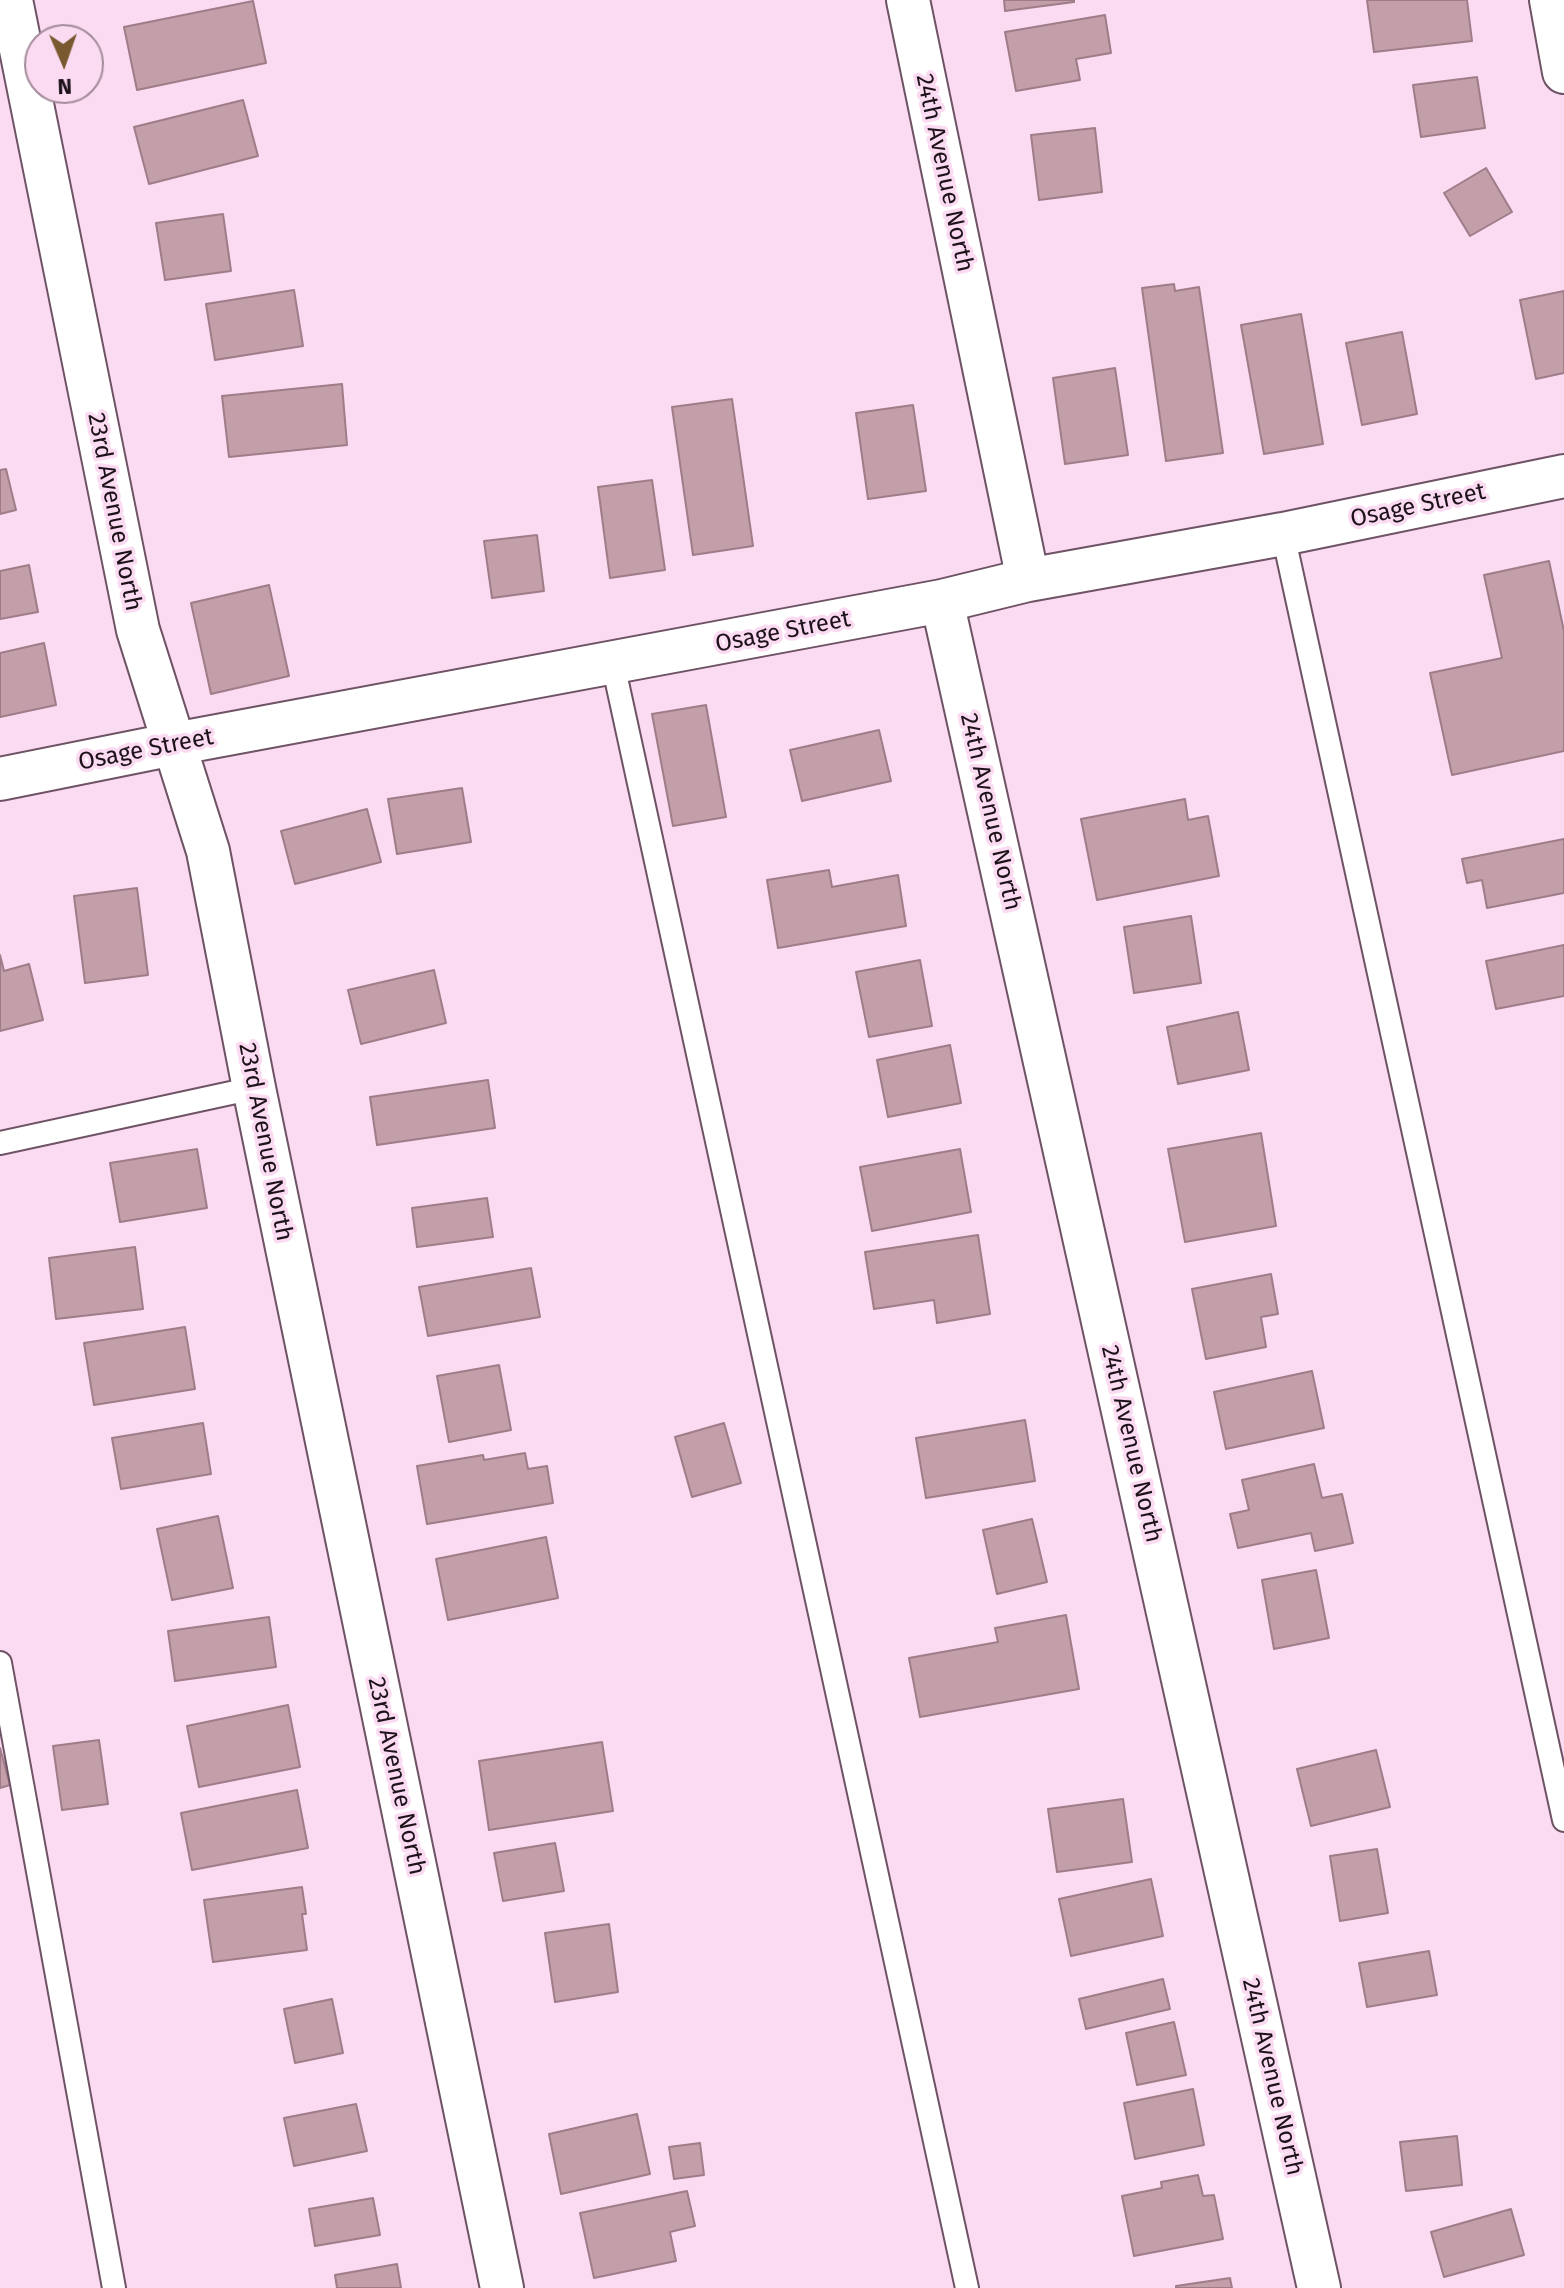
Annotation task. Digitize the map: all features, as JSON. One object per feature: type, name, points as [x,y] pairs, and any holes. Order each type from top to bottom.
[{"type":"street","name":"23rd Avenue North","points":[[11,0],[138,630],[208,851],[254,1088],[502,2288]]},
{"type":"street","name":"24th Avenue North","points":[[908,0],[1028,580]]},
{"type":"street","points":[[1551,0],[1564,72]]},
{"type":"street","name":"Osage Street","points":[[0,779],[942,601],[1028,580],[1283,534],[1564,476]]},
{"type":"street","name":"24th Avenue North","points":[[942,601],[1319,2288]]},
{"type":"lane","points":[[1283,534],[1564,1820]]},
{"type":"lane","points":[[613,664],[967,2288]]},
{"type":"lane","points":[[0,1143],[254,1088]]},
{"type":"lane","points":[[0,1663],[114,2288]]},
{"type":"building","points":[[1004,0],[1074,0],[1074,2],[1005,11]]},
{"type":"building","points":[[1367,0],[1467,0],[1472,41],[1374,52]]},
{"type":"building","points":[[253,1],[266,63],[137,90],[124,27]]},
{"type":"building","points":[[1105,15],[1111,53],[1076,59],[1080,80],[1016,91],[1005,32]]},
{"type":"building","points":[[1477,77],[1485,128],[1421,137],[1413,85]]},
{"type":"building","points":[[243,100],[258,156],[149,184],[134,127]]},
{"type":"building","points":[[1095,128],[1102,192],[1039,200],[1031,135]]},
{"type":"building","points":[[1486,168],[1512,212],[1470,236],[1444,193]]},
{"type":"building","points":[[223,214],[231,271],[165,280],[156,223]]},
{"type":"building","points":[[1174,284],[1175,291],[1199,287],[1223,453],[1166,461],[1142,288]]},
{"type":"building","points":[[294,290],[303,346],[215,360],[206,304]]},
{"type":"building","points":[[1564,291],[1564,373],[1536,379],[1520,300]]},
{"type":"building","points":[[1301,314],[1323,444],[1264,454],[1241,325]]},
{"type":"building","points":[[1402,332],[1417,414],[1362,425],[1346,343]]},
{"type":"building","points":[[1115,368],[1128,455],[1065,464],[1053,378]]},
{"type":"building","points":[[342,384],[347,445],[229,457],[222,396]]},
{"type":"building","points":[[732,399],[753,546],[693,555],[672,407]]},
{"type":"building","points":[[913,405],[926,491],[868,499],[856,413]]},
{"type":"building","points":[[6,469],[16,510],[0,514],[0,470]]},
{"type":"building","points":[[652,480],[665,570],[610,578],[598,487]]},
{"type":"building","points":[[537,535],[544,591],[492,598],[484,541]]},
{"type":"building","points":[[1549,561],[1564,631],[1564,751],[1452,775],[1430,673],[1502,658],[1484,575]]},
{"type":"building","points":[[29,565],[38,612],[0,619],[0,571]]},
{"type":"building","points":[[269,585],[289,676],[211,694],[191,603]]},
{"type":"building","points":[[44,643],[56,705],[0,717],[0,653]]},
{"type":"building","points":[[706,705],[726,817],[673,826],[652,714]]},
{"type":"building","points":[[879,730],[891,781],[802,801],[790,750]]},
{"type":"building","points":[[462,788],[471,842],[397,854],[388,799]]},
{"type":"building","points":[[1185,799],[1188,820],[1208,816],[1219,876],[1097,900],[1081,819]]},
{"type":"building","points":[[367,809],[381,862],[295,884],[281,831]]},
{"type":"building","points":[[1564,839],[1564,893],[1487,908],[1482,880],[1467,883],[1462,859]]},
{"type":"building","points":[[829,870],[832,887],[898,875],[906,926],[778,948],[767,880]]},
{"type":"building","points":[[137,888],[148,975],[85,983],[74,896]]},
{"type":"building","points":[[1191,916],[1201,983],[1134,993],[1124,927]]},
{"type":"building","points":[[1564,945],[1564,996],[1496,1009],[1486,961]]},
{"type":"building","points":[[0,955],[4,971],[29,964],[43,1020],[0,1031]]},
{"type":"building","points":[[920,960],[932,1026],[869,1037],[856,972]]},
{"type":"building","points":[[434,970],[446,1023],[361,1044],[348,990]]},
{"type":"building","points":[[1238,1012],[1249,1070],[1178,1084],[1167,1027]]},
{"type":"building","points":[[950,1045],[961,1103],[888,1117],[877,1060]]},
{"type":"building","points":[[488,1080],[495,1128],[377,1145],[370,1097]]},
{"type":"building","points":[[1261,1133],[1276,1226],[1185,1242],[1168,1149]]},
{"type":"building","points":[[197,1149],[207,1208],[120,1222],[110,1163]]},
{"type":"building","points":[[960,1149],[971,1212],[872,1231],[860,1167]]},
{"type":"building","points":[[487,1198],[493,1237],[417,1247],[412,1208]]},
{"type":"building","points":[[978,1235],[990,1314],[937,1323],[934,1300],[874,1309],[865,1252]]},
{"type":"building","points":[[135,1247],[143,1309],[56,1319],[49,1258]]},
{"type":"building","points":[[531,1268],[540,1317],[428,1336],[419,1287]]},
{"type":"building","points":[[1271,1274],[1278,1314],[1261,1317],[1266,1347],[1206,1359],[1192,1289]]},
{"type":"building","points":[[185,1327],[195,1389],[94,1405],[84,1343]]},
{"type":"building","points":[[499,1365],[511,1430],[449,1442],[437,1376]]},
{"type":"building","points":[[1312,1371],[1324,1428],[1226,1449],[1214,1392]]},
{"type":"building","points":[[1025,1420],[1035,1481],[926,1498],[916,1438]]},
{"type":"building","points":[[203,1423],[211,1474],[121,1489],[112,1438]]},
{"type":"building","points":[[724,1423],[741,1483],[692,1497],[675,1437]]},
{"type":"building","points":[[525,1453],[528,1469],[547,1466],[553,1503],[427,1524],[417,1466],[483,1455],[484,1460]]},
{"type":"building","points":[[1314,1464],[1322,1498],[1342,1494],[1353,1543],[1315,1551],[1311,1533],[1238,1548],[1230,1514],[1249,1510],[1242,1480]]},
{"type":"building","points":[[218,1516],[233,1588],[172,1600],[157,1529]]},
{"type":"building","points":[[1032,1519],[1047,1582],[997,1594],[983,1530]]},
{"type":"building","points":[[546,1537],[558,1598],[448,1620],[436,1559]]},
{"type":"building","points":[[1316,1570],[1329,1638],[1274,1649],[1262,1580]]},
{"type":"building","points":[[1066,1615],[1079,1689],[920,1717],[909,1658],[998,1642],[995,1628]]},
{"type":"building","points":[[269,1617],[276,1667],[175,1681],[168,1631]]},
{"type":"building","points":[[288,1705],[300,1767],[199,1787],[187,1726]]},
{"type":"building","points":[[99,1740],[108,1804],[62,1810],[53,1746]]},
{"type":"building","points":[[602,1742],[613,1811],[489,1830],[479,1761]]},
{"type":"building","points":[[0,1748],[10,1785],[0,1788]]},
{"type":"building","points":[[1376,1750],[1390,1807],[1311,1826],[1297,1769]]},
{"type":"building","points":[[297,1790],[308,1848],[192,1870],[181,1813]]},
{"type":"building","points":[[1123,1799],[1132,1862],[1057,1872],[1048,1809]]},
{"type":"building","points":[[555,1843],[564,1891],[503,1901],[494,1853]]},
{"type":"building","points":[[1377,1849],[1388,1913],[1340,1921],[1330,1856]]},
{"type":"building","points":[[1151,1879],[1163,1936],[1071,1956],[1059,1899]]},
{"type":"building","points":[[302,1887],[307,1950],[213,1962],[204,1900]]},
{"type":"building","points":[[609,1924],[618,1992],[555,2002],[545,1933]]},
{"type":"building","points":[[1429,1951],[1437,1995],[1367,2007],[1359,1963]]},
{"type":"building","points":[[1163,1979],[1170,2009],[1086,2029],[1079,1999]]},
{"type":"building","points":[[332,1999],[343,2053],[295,2063],[284,2009]]},
{"type":"building","points":[[1174,2022],[1186,2075],[1137,2085],[1126,2033]]},
{"type":"building","points":[[1193,2089],[1204,2145],[1135,2159],[1124,2103]]},
{"type":"building","points":[[356,2104],[367,2151],[294,2166],[284,2118]]},
{"type":"building","points":[[637,2114],[650,2174],[561,2194],[549,2134]]},
{"type":"building","points":[[1457,2136],[1462,2185],[1406,2191],[1400,2142]]},
{"type":"building","points":[[700,2143],[704,2175],[674,2179],[669,2147]]},
{"type":"building","points":[[1198,2175],[1203,2196],[1214,2195],[1223,2239],[1134,2256],[1122,2196],[1162,2188],[1161,2182]]},
{"type":"building","points":[[687,2191],[695,2226],[670,2232],[676,2261],[594,2278],[580,2213]]},
{"type":"building","points":[[373,2198],[380,2235],[315,2246],[309,2209]]},
{"type":"building","points":[[1511,2209],[1524,2255],[1444,2277],[1431,2232]]},
{"type":"building","points":[[397,2264],[401,2288],[337,2288],[335,2275]]},
{"type":"building","points":[[1230,2278],[1232,2288],[1176,2288],[1176,2286]]}]
